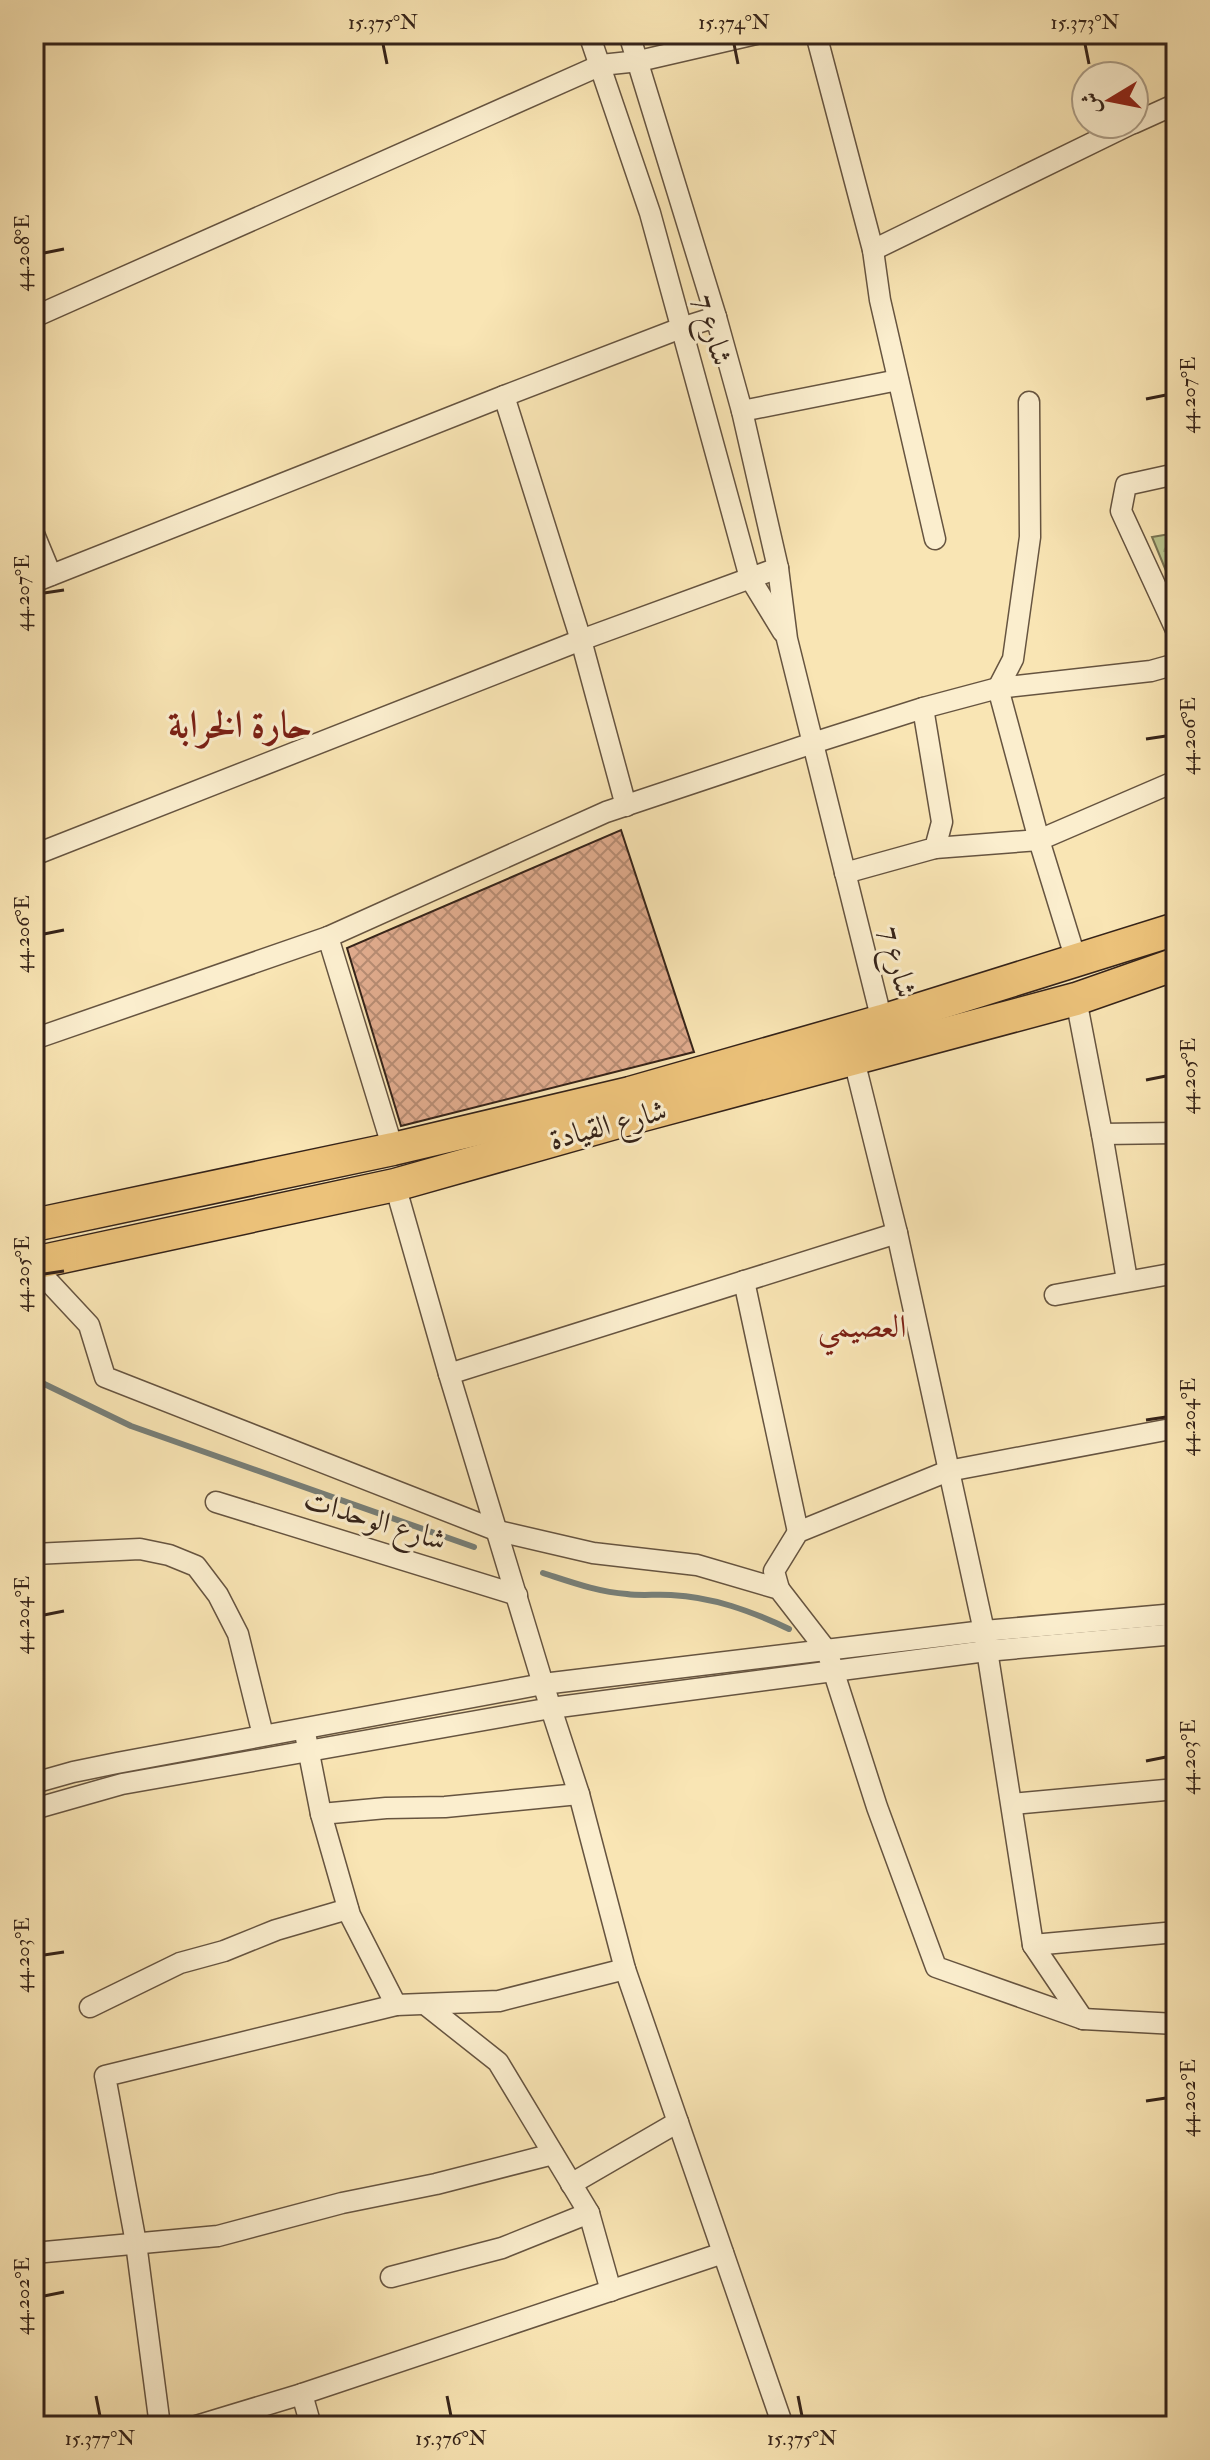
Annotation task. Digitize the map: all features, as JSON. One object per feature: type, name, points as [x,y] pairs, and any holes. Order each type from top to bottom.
[{"type":"main road","name":"شارع القيادة","points":[[34,1225],[393,1149],[630,1093],[882,1021],[1176,929]]},
{"type":"main road","name":"شارع القيادة","points":[[34,1264],[395,1185],[1076,999],[1176,964]]},
{"type":"street","name":"شارع 7","points":[[589,34],[650,213],[750,578],[787,639]]},
{"type":"street","name":"شارع 7","points":[[629,34],[742,411],[778,568],[787,639],[882,1021]]},
{"type":"street","points":[[34,317],[601,65],[639,61],[756,34]]},
{"type":"street","points":[[816,34],[873,250],[880,300],[935,539]]},
{"type":"street","points":[[1150,115],[1176,104]]},
{"type":"street","points":[[873,250],[1098,140]]},
{"type":"street","points":[[34,534],[42,578],[504,396],[716,317]]},
{"type":"street","points":[[742,411],[898,380]]},
{"type":"street","points":[[504,396],[581,640],[626,806]]},
{"type":"street","points":[[1029,402],[1030,537],[1013,659],[998,688],[1039,840],[1076,960]]},
{"type":"street","points":[[1176,474],[1126,485],[1121,511],[1176,630]]},
{"type":"street","points":[[34,855],[581,640],[778,568]]},
{"type":"street","points":[[34,1039],[328,937],[606,812],[813,743],[998,688],[1151,671],[1176,664]]},
{"type":"street","points":[[923,708],[942,822],[935,848]]},
{"type":"street","points":[[845,873],[935,848],[1039,840],[1176,781]]},
{"type":"street","points":[[328,937],[393,1149]]},
{"type":"street","points":[[1076,999],[1127,1280]]},
{"type":"street","points":[[854,1060],[897,1233],[985,1641],[1033,1945],[1083,2019]]},
{"type":"street","points":[[1102,1134],[1176,1133]]},
{"type":"street","points":[[395,1185],[449,1374],[579,1794],[625,1969],[783,2426]]},
{"type":"street","points":[[449,1374],[897,1233]]},
{"type":"street","points":[[34,1264],[89,1325],[105,1377],[498,1531],[593,1553],[697,1565],[779,1589]]},
{"type":"street","points":[[1055,1295],[1176,1273]]},
{"type":"street","points":[[744,1281],[798,1532]]},
{"type":"street","points":[[1176,1428],[948,1471],[798,1532],[774,1571],[779,1589],[827,1651],[877,1807],[936,1967],[1083,2019],[1176,2024]]},
{"type":"street","name":"شارع الوحدات","points":[[216,1502],[517,1595]]},
{"type":"street","points":[[34,1554],[140,1549],[169,1555],[196,1566],[218,1595],[238,1634],[263,1735]]},
{"type":"street","points":[[34,1809],[122,1784],[551,1708],[834,1673],[985,1641],[1176,1614]]},
{"type":"street","points":[[34,1783],[87,1769],[543,1684],[827,1651],[1176,1634]]},
{"type":"street","points":[[304,1728],[321,1814],[348,1909],[396,2005]]},
{"type":"street","points":[[1012,1804],[1176,1789]]},
{"type":"street","points":[[321,1814],[445,1807],[579,1794]]},
{"type":"street","points":[[90,2007],[180,1963],[348,1909]]},
{"type":"street","points":[[1033,1945],[1176,1932]]},
{"type":"street","points":[[160,2426],[136,2243],[105,2076],[396,2005],[499,2001],[625,1969]]},
{"type":"street","points":[[426,2005],[498,2062],[589,2213],[611,2291]]},
{"type":"street","points":[[571,2184],[678,2122]]},
{"type":"street","points":[[34,2253],[218,2236],[342,2203],[436,2184],[553,2154]]},
{"type":"street","points":[[391,2277],[502,2248],[589,2213]]},
{"type":"street","points":[[196,2426],[302,2394],[723,2253]]},
{"type":"street","points":[[302,2394],[311,2426]]},
{"type":"green space","points":[[1176,533],[1176,595],[1152,537]]},
{"type":"building","points":[[621,830],[694,1052],[401,1126],[347,948]]},
{"type":"waterway","points":[[34,1379],[131,1426],[474,1547]]},
{"type":"waterway","points":[[543,1573],[606,1591],[687,1596],[717,1602],[789,1629]]},
{"type":"district","name":"حارة الخرابة","points":[[240,725]]},
{"type":"district","name":"العصيمي","points":[[862,1327]]}]
